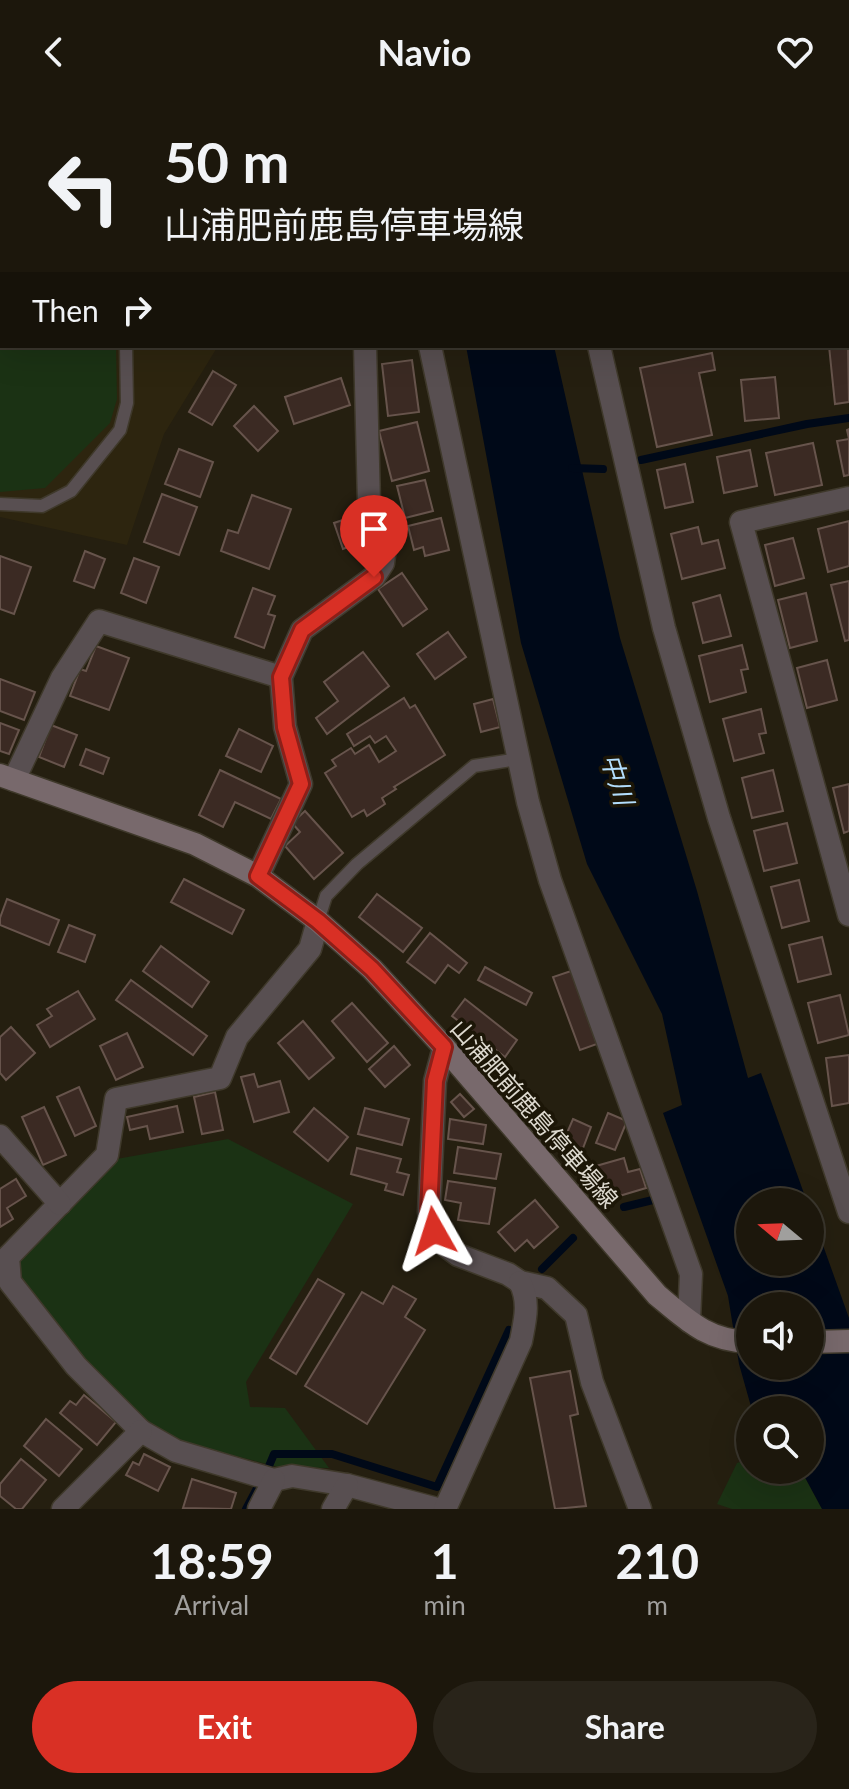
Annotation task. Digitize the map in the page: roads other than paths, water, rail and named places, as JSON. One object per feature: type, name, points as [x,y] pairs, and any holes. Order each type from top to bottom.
[{"type":"main road","name":"山浦肥前鹿島停車場線","points":[[7,778],[195,844],[258,876],[318,921],[372,969],[444,1047],[657,1295],[708,1333],[736,1341]]},
{"type":"main road","points":[[824,1342],[849,1341]]},
{"type":"street","points":[[258,876],[301,784],[285,727],[281,677],[302,630],[374,577],[383,563],[385,548],[369,503],[365,348]]},
{"type":"street","points":[[430,348],[518,759],[550,880],[691,1274],[689,1321]]},
{"type":"street","points":[[599,348],[664,628],[719,818],[849,1212]]},
{"type":"street","points":[[849,498],[741,522],[849,915]]},
{"type":"street","points":[[7,778],[62,678],[99,621],[281,677]]},
{"type":"street","points":[[318,921],[310,949],[237,1037],[220,1078],[116,1099],[107,1155],[8,1257],[5,1285],[76,1366],[141,1431],[176,1451],[274,1480],[292,1476],[347,1485],[437,1509]]},
{"type":"street","points":[[444,1047],[435,1081],[429,1212],[434,1231],[442,1243],[458,1255],[508,1274],[520,1282],[547,1288],[576,1315],[592,1382],[640,1509]]},
{"type":"street","points":[[0,1136],[60,1204]]},
{"type":"street","points":[[445,1509],[521,1341],[527,1312],[526,1295],[520,1282]]},
{"type":"street","points":[[63,1509],[141,1431]]},
{"type":"street","points":[[259,1509],[274,1480]]},
{"type":"street","points":[[333,1509],[347,1485]]},
{"type":"lane","points":[[0,504],[42,506],[71,491],[120,430],[127,403],[126,348]]},
{"type":"lane","points":[[318,921],[326,896],[357,864],[474,766],[518,759]]},
{"type":"water","name":"中川","points":[[466,348],[554,348],[620,638],[697,891],[748,1078],[761,1073],[802,1188],[736,1188],[736,1276],[824,1276],[824,1248],[849,1318],[849,1509],[822,1509],[809,1484],[824,1484],[824,1396],[748,1396],[744,1380],[824,1380],[824,1292],[736,1292],[736,1345],[728,1296],[663,1113],[682,1105],[662,1014],[587,864],[521,643]]},
{"type":"waterway","points":[[641,460],[807,424],[849,418]]},
{"type":"waterway","points":[[572,468],[603,469]]},
{"type":"waterway","points":[[624,1207],[657,1199]]},
{"type":"waterway","points":[[542,1269],[573,1238]]},
{"type":"waterway","points":[[269,1466],[274,1454],[332,1454],[437,1487],[509,1330]]},
{"type":"waterway","points":[[246,1509],[256,1490]]}]
